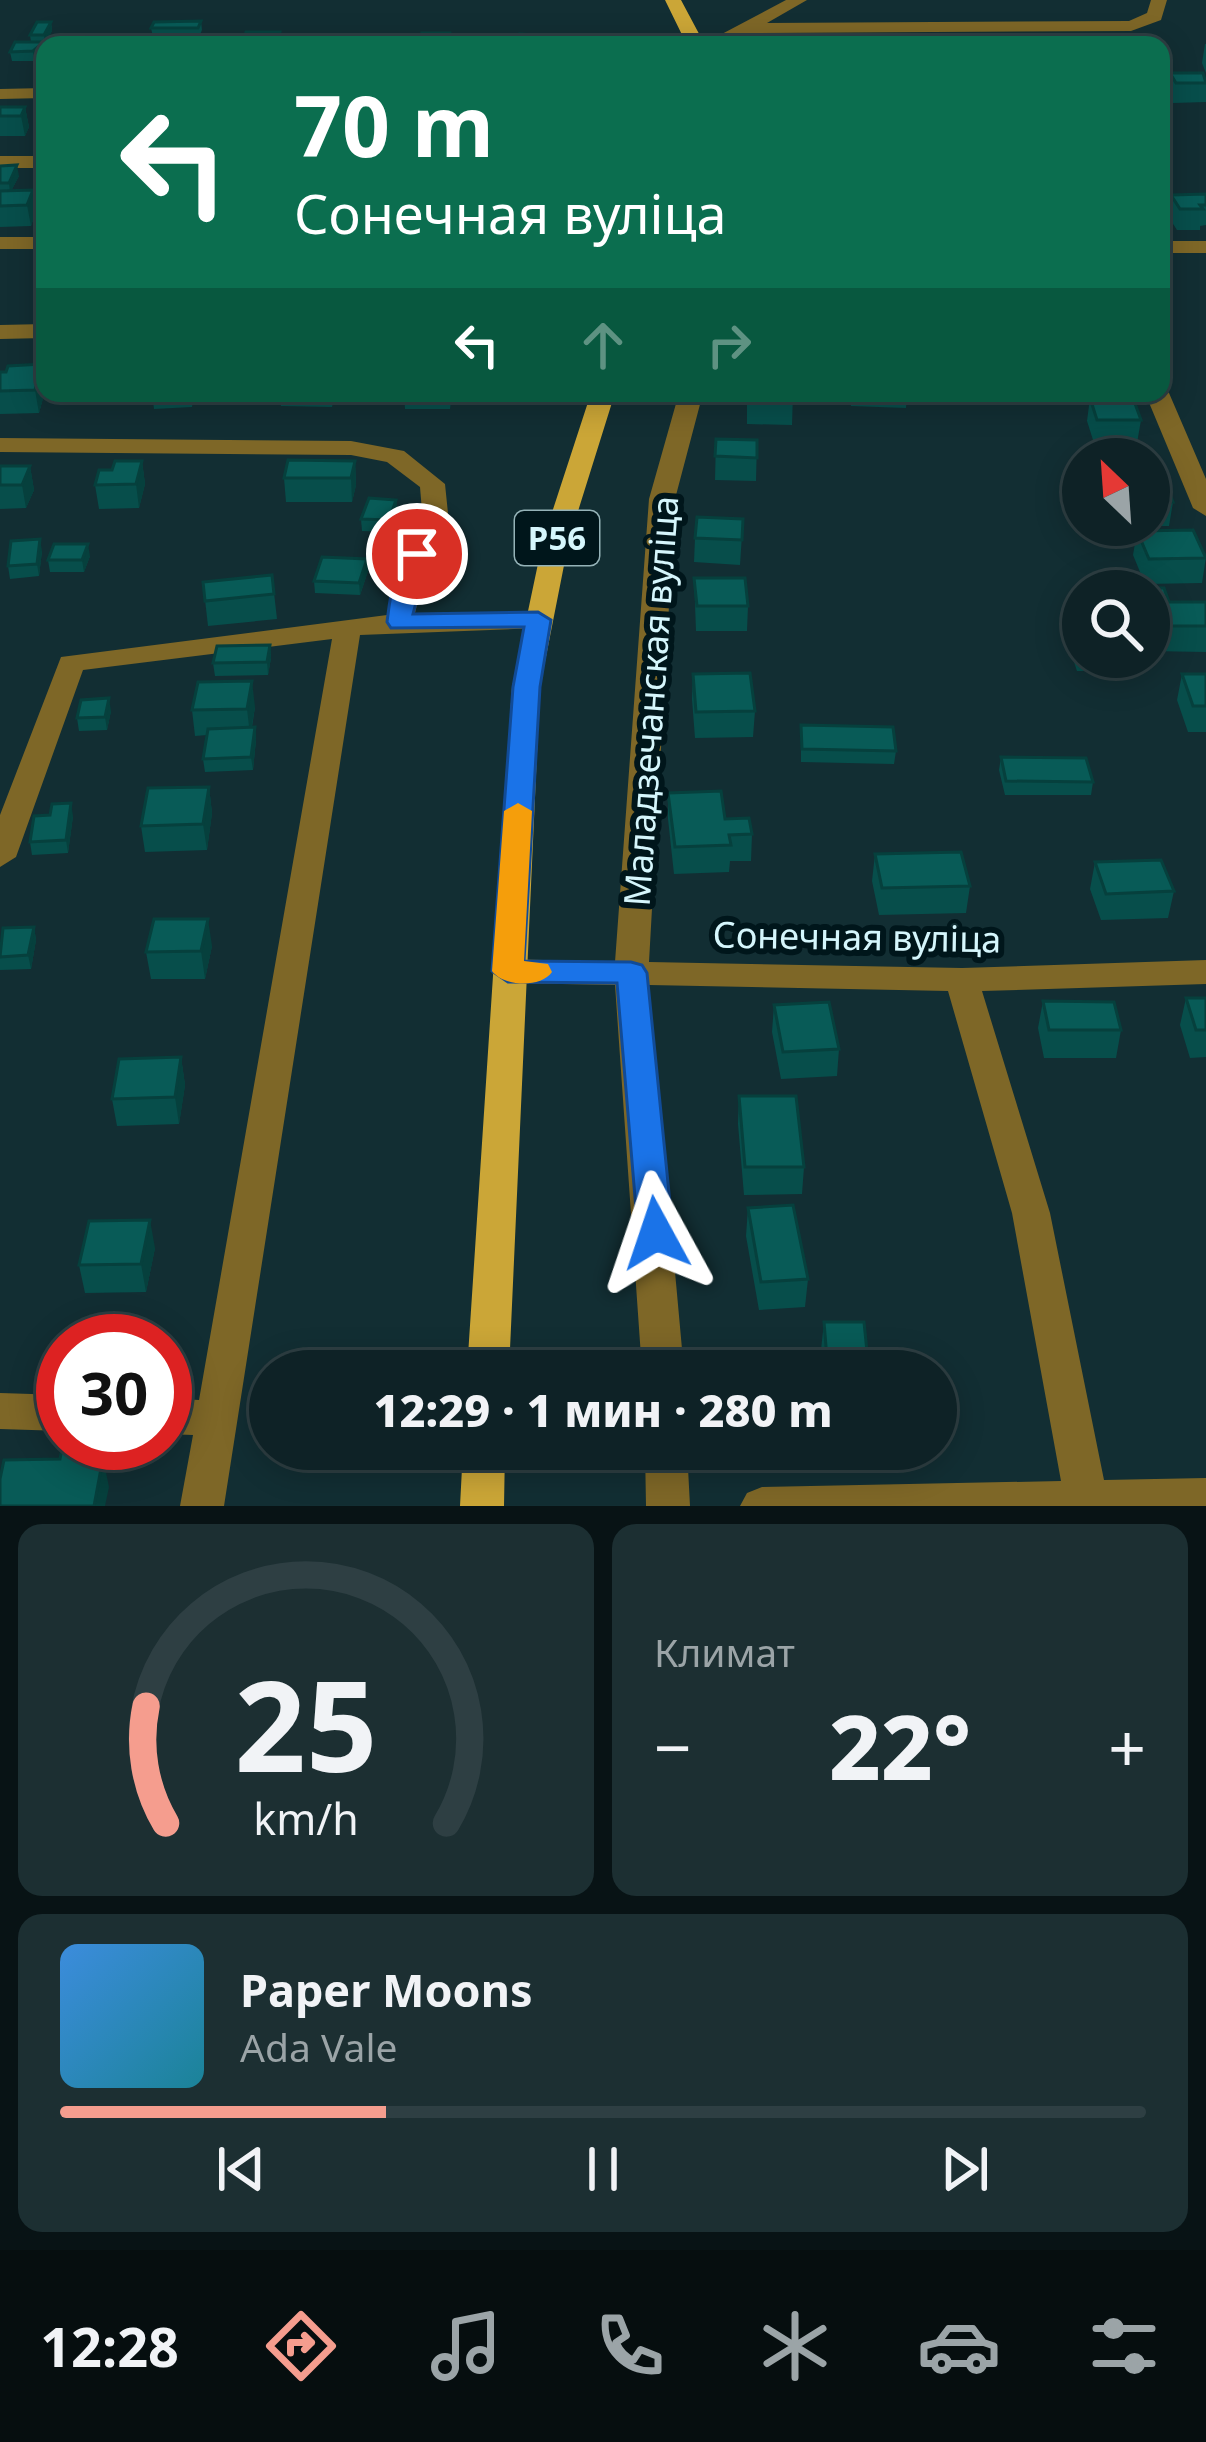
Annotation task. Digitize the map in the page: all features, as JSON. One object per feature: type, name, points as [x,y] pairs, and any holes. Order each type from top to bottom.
[{"type":"main road","points":[[673,0],[691,36]]},
{"type":"main road","name":"Р56","points":[[489,1350],[526,687],[556,540],[600,402]]},
{"type":"main road","points":[[482,1506],[483,1470]]},
{"type":"street","points":[[731,36],[800,0]]},
{"type":"street","points":[[749,28],[1132,26],[1155,16],[1159,0]]},
{"type":"street","points":[[1170,83],[1206,82]]},
{"type":"street","points":[[0,94],[36,94]]},
{"type":"street","points":[[0,162],[36,162]]},
{"type":"street","points":[[0,243],[36,243]]},
{"type":"street","points":[[1170,247],[1206,248]]},
{"type":"street","points":[[0,332],[36,332]]},
{"type":"street","name":"Маладзечанская вуліца","points":[[662,1350],[631,973],[662,499],[689,402]]},
{"type":"street","points":[[1161,402],[1206,508]]},
{"type":"street","points":[[8,446],[351,448],[395,456],[432,484],[436,523],[417,554],[403,594],[400,622]]},
{"type":"street","points":[[0,856],[71,664],[400,622],[538,620]]},
{"type":"street","points":[[202,1506],[347,631]]},
{"type":"street","name":"Сонечная вуліца","points":[[508,971],[962,980],[1206,972]]},
{"type":"street","points":[[962,980],[1031,1213],[1087,1497]]},
{"type":"street","points":[[0,1411],[36,1412]]},
{"type":"street","points":[[192,1417],[217,1418]]},
{"type":"street","points":[[667,1470],[668,1506]]},
{"type":"street","points":[[762,1506],[1206,1497]]},
{"type":"building","points":[[201,21],[198,28],[151,28],[154,22]]},
{"type":"building","points":[[37,22],[51,22],[44,35],[30,35]]},
{"type":"building","points":[[246,32],[280,32],[279,36],[245,36]]},
{"type":"building","points":[[15,42],[36,42],[33,51],[10,52]]},
{"type":"building","points":[[1170,73],[1203,73],[1206,83],[1176,83]]},
{"type":"building","points":[[0,107],[25,107],[21,116],[0,116]]},
{"type":"building","points":[[17,165],[9,183],[0,183],[0,166]]},
{"type":"building","points":[[33,190],[27,205],[0,206],[0,191]]},
{"type":"building","points":[[1206,194],[1206,205],[1180,209],[1171,195]]},
{"type":"building","points":[[36,364],[35,390],[0,391],[0,372],[8,366]]},
{"type":"building","points":[[1091,402],[1134,402],[1141,420],[1097,420]]},
{"type":"building","points":[[716,439],[757,440],[757,458],[715,456]]},
{"type":"building","points":[[288,460],[355,461],[351,478],[284,478]]},
{"type":"building","points":[[115,461],[142,461],[136,484],[95,485],[99,470],[112,470]]},
{"type":"building","points":[[0,466],[30,466],[22,485],[0,485]]},
{"type":"building","points":[[369,498],[396,500],[389,520],[361,519]]},
{"type":"building","points":[[697,517],[743,519],[742,540],[695,538]]},
{"type":"building","points":[[1170,530],[1193,530],[1206,558],[1149,559],[1143,546],[1170,546]]},
{"type":"building","points":[[40,539],[37,564],[8,566],[11,541]]},
{"type":"building","points":[[54,544],[88,544],[82,560],[48,560]]},
{"type":"building","points":[[322,557],[367,559],[359,583],[314,581]]},
{"type":"building","points":[[272,575],[274,594],[205,601],[203,582]]},
{"type":"building","points":[[694,578],[745,578],[748,606],[697,606]]},
{"type":"building","points":[[1170,602],[1206,602],[1206,626],[1170,626]]},
{"type":"building","points":[[270,645],[267,662],[213,663],[217,646]]},
{"type":"building","points":[[750,673],[755,711],[696,712],[693,674]]},
{"type":"building","points":[[1182,674],[1206,674],[1206,706],[1193,706]]},
{"type":"building","points":[[252,681],[247,709],[192,710],[198,682]]},
{"type":"building","points":[[109,698],[105,717],[77,718],[81,700]]},
{"type":"building","points":[[801,725],[893,727],[896,751],[802,749]]},
{"type":"building","points":[[255,727],[251,757],[203,759],[208,729]]},
{"type":"building","points":[[1001,757],[1086,758],[1093,782],[1006,781]]},
{"type":"building","points":[[209,787],[203,824],[141,826],[148,788]]},
{"type":"building","points":[[721,791],[725,819],[749,818],[752,834],[729,835],[731,845],[675,847],[668,793]]},
{"type":"building","points":[[71,803],[66,840],[30,842],[34,816],[50,815],[52,804]]},
{"type":"building","points":[[961,852],[970,886],[882,888],[875,854]]},
{"type":"building","points":[[1161,860],[1174,891],[1106,894],[1095,862]]},
{"type":"building","points":[[154,919],[208,919],[201,951],[146,952]]},
{"type":"building","points":[[34,927],[28,955],[0,957],[3,928]]},
{"type":"building","points":[[1186,998],[1206,998],[1206,1030],[1196,1030]]},
{"type":"building","points":[[1043,1001],[1114,1002],[1121,1030],[1049,1030]]},
{"type":"building","points":[[829,1002],[839,1049],[783,1052],[774,1005]]},
{"type":"building","points":[[181,1057],[175,1097],[112,1099],[119,1059]]},
{"type":"building","points":[[739,1096],[796,1096],[804,1167],[745,1167]]},
{"type":"building","points":[[793,1205],[808,1279],[761,1282],[748,1208]]},
{"type":"building","points":[[150,1220],[141,1264],[79,1265],[89,1221]]},
{"type":"building","points":[[824,1322],[864,1322],[867,1350],[826,1350]]},
{"type":"building","points":[[36,1459],[36,1470],[101,1470],[94,1506],[0,1506],[4,1460]]},
{"type":"slow traffic","points":[[518,811],[508,971],[537,972]]},
{"type":"route","points":[[417,554],[403,594],[400,622],[538,620],[526,687],[508,971],[631,973],[656,1233]]}]
